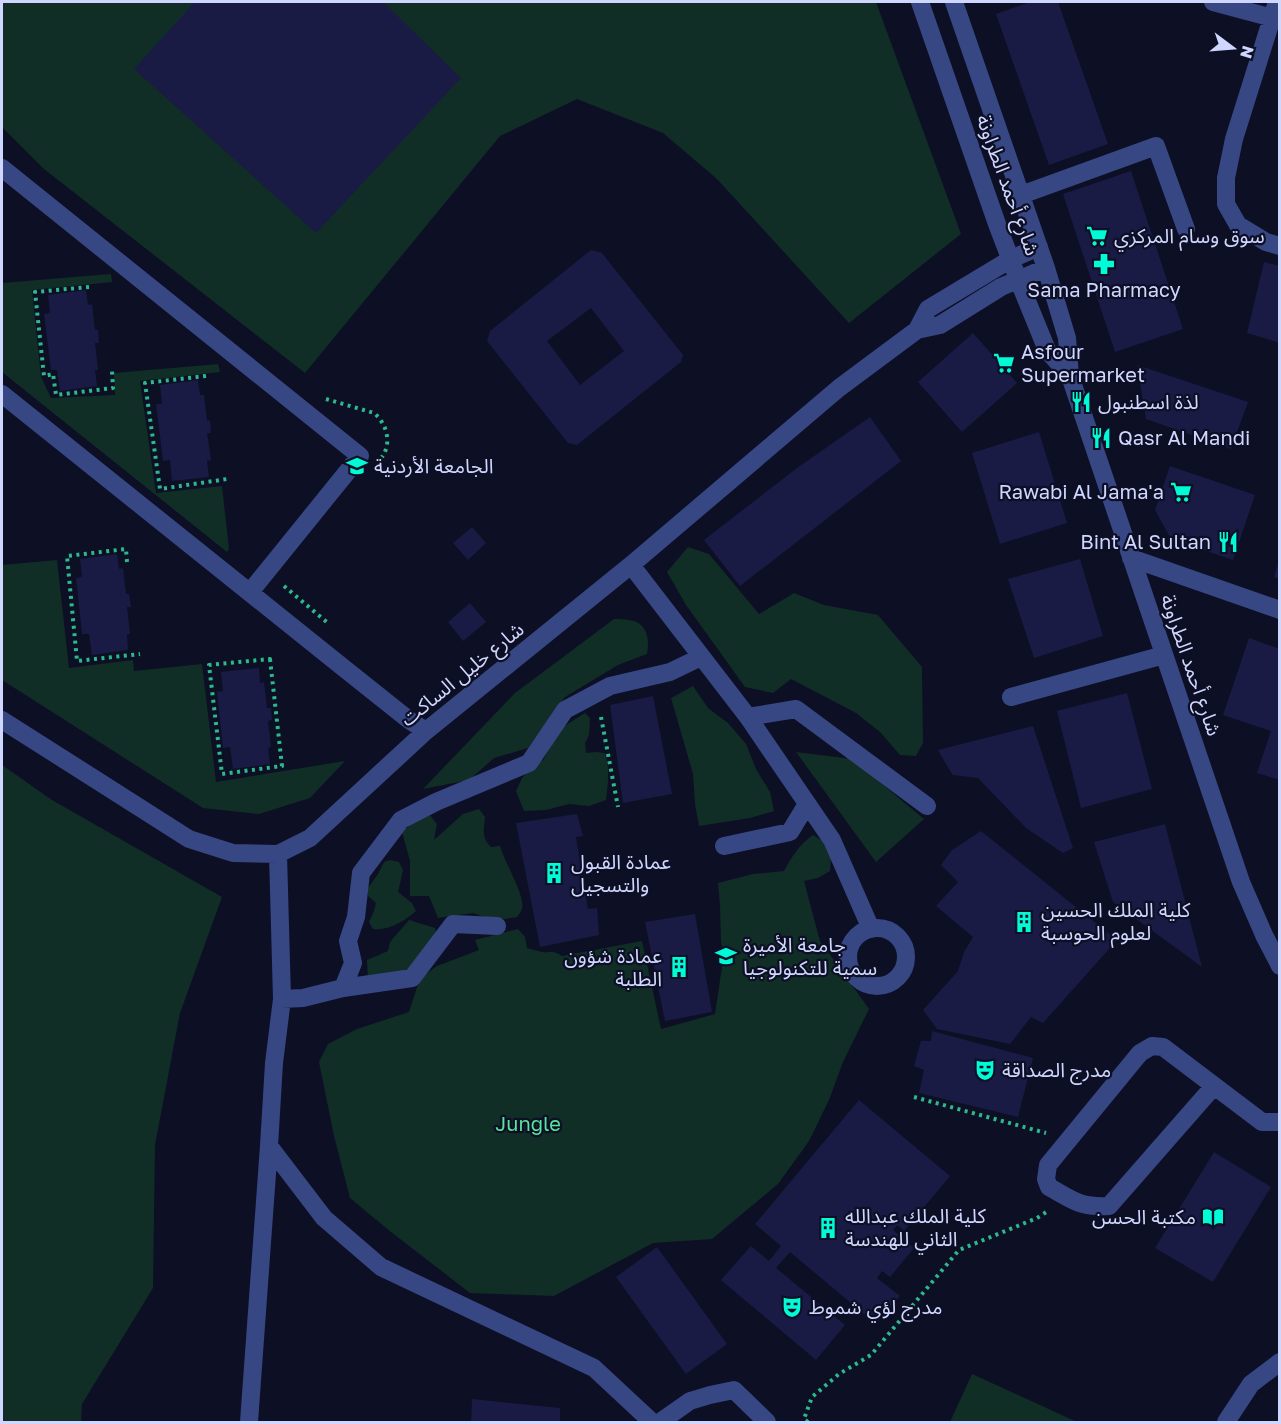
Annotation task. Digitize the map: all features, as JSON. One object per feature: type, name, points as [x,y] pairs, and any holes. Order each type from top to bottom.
[{"type":"street","name":"شارع أحمد الطراونة","points":[[920,2],[1018,279],[1047,350],[1070,376]]},
{"type":"street","name":"شارع أحمد الطراونة","points":[[954,2],[1047,268],[1067,338],[1070,376],[1131,558],[1241,882],[1280,966]]},
{"type":"street","points":[[1213,2],[1275,10],[1234,140],[1226,178],[1226,204],[1238,225],[1266,242],[1280,246]]},
{"type":"street","points":[[1021,195],[1156,147],[1186,229]]},
{"type":"street","points":[[2,168],[360,456],[250,592]]},
{"type":"street","name":"شارع خليل الساكت","points":[[2,720],[189,838],[233,853],[278,854],[310,838],[426,731],[631,565],[839,388],[916,330],[928,309],[1011,259],[1039,248]]},
{"type":"street","name":"شارع خليل الساكت","points":[[916,330],[940,325],[1001,287],[1047,268]]},
{"type":"street","points":[[2,393],[400,713],[426,731]]},
{"type":"street","points":[[1131,558],[1280,610]]},
{"type":"street","points":[[631,565],[748,717],[832,840],[871,929]]},
{"type":"street","points":[[1011,697],[1164,655]]},
{"type":"street","points":[[343,988],[353,963],[348,941],[356,917],[361,873],[401,820],[436,802],[529,763],[565,710],[610,686],[670,672],[701,657]]},
{"type":"street","points":[[748,717],[796,709],[927,806]]},
{"type":"street","points":[[724,846],[790,832],[807,804]]},
{"type":"street","points":[[249,1422],[274,1063],[282,999],[278,854]]},
{"type":"street","points":[[282,999],[303,998],[343,988],[412,978],[453,924],[496,926]]},
{"type":"street","points":[[1214,1086],[1109,1206],[1094,1207],[1079,1204],[1049,1187],[1046,1179],[1048,1165],[1140,1053],[1152,1046],[1163,1047],[1262,1122],[1280,1122]]},
{"type":"street","points":[[269,1146],[324,1218],[381,1267],[594,1368],[652,1422]]},
{"type":"street","points":[[1226,1422],[1251,1383],[1280,1362]]},
{"type":"street","points":[[660,1422],[690,1401],[734,1390],[766,1422]]},
{"type":"path","points":[[89,287],[35,291],[44,376],[53,374],[56,394],[113,388],[112,371]]},
{"type":"path","points":[[206,376],[145,383],[160,489],[226,479]]},
{"type":"path","points":[[322,397],[374,413],[379,417],[388,436],[388,446],[377,464]]},
{"type":"path","points":[[360,456],[388,446]]},
{"type":"path","points":[[127,562],[126,549],[67,556],[77,661],[140,654]]},
{"type":"path","points":[[284,586],[335,629]]},
{"type":"path","points":[[270,659],[282,766],[222,774],[209,665],[270,659]]},
{"type":"path","points":[[597,693],[618,807]]},
{"type":"path","points":[[914,1096],[1026,1128]]},
{"type":"path","points":[[808,1422],[804,1419],[812,1397],[839,1374],[871,1355],[959,1250],[1036,1218],[1068,1198]]},
{"type":"green space","points":[[2,2],[876,2],[961,234],[849,323],[717,179],[663,133],[577,99],[500,136],[305,373],[44,169],[2,127]]},
{"type":"green space","points":[[111,274],[112,282],[32,290],[41,377],[51,398],[115,395],[114,373],[218,364],[220,372],[140,381],[156,493],[222,486],[229,549],[227,552],[2,372],[2,283]]},
{"type":"green space","points":[[688,547],[709,554],[759,614],[794,593],[824,605],[878,615],[922,667],[923,743],[916,756],[900,755],[880,732],[856,713],[791,679],[773,693],[745,687],[686,605],[667,572]]},
{"type":"green space","points":[[57,560],[69,668],[133,660],[134,671],[202,664],[216,782],[345,761],[310,798],[259,814],[203,808],[2,680],[2,565]]},
{"type":"green space","points":[[614,619],[625,619],[640,624],[646,632],[647,654],[618,665],[565,697],[528,748],[494,758],[469,780],[423,789],[515,693]]},
{"type":"green space","points":[[693,686],[708,708],[728,723],[746,744],[756,769],[770,792],[774,811],[750,818],[699,826],[693,774],[671,698]]},
{"type":"green space","points":[[585,713],[590,718],[589,735],[585,743],[586,753],[605,753],[607,759],[606,800],[589,806],[569,804],[546,810],[524,811],[516,791],[522,778],[543,760],[561,728]]},
{"type":"green space","points":[[796,752],[852,759],[924,819],[876,862]]},
{"type":"green space","points":[[2,765],[52,800],[222,897],[180,1013],[155,1145],[153,1288],[82,1404],[81,1422],[2,1422]]},
{"type":"green space","points":[[479,809],[485,817],[486,840],[491,847],[500,846],[521,896],[522,909],[517,917],[505,919],[484,917],[473,913],[438,918],[429,896],[410,896],[410,861],[402,832],[418,818],[429,814],[437,824],[434,840],[463,814]]},
{"type":"green space","name":"Jungle","points":[[813,835],[823,841],[831,859],[830,871],[818,878],[804,881],[820,941],[869,1009],[809,1141],[778,1184],[712,1239],[653,1243],[554,1296],[470,1293],[350,1198],[334,1136],[319,1062],[328,1044],[357,1029],[409,1012],[420,978],[437,966],[479,950],[475,940],[518,929],[525,937],[527,948],[554,952],[562,956],[642,941],[661,1029],[715,1014],[724,954],[721,942],[718,883],[753,874],[784,871],[796,851]]},
{"type":"green space","points":[[390,860],[399,862],[403,870],[398,892],[412,903],[416,911],[396,924],[373,929],[369,922],[376,903],[368,896],[368,888],[384,862]]},
{"type":"green space","points":[[409,920],[435,928],[439,944],[429,966],[368,981],[367,960],[388,951],[390,942]]},
{"type":"green space","points":[[972,1374],[1077,1422],[950,1422]]},
{"type":"building","points":[[195,2],[383,2],[461,78],[316,233],[134,69]]},
{"type":"building","points":[[1030,2],[1058,2],[1108,144],[1049,165],[996,14]]},
{"type":"building","points":[[1131,171],[1183,329],[1115,352],[1063,194]]},
{"type":"building","points":[[591,250],[602,253],[683,355],[681,362],[577,445],[568,443],[487,341],[490,331]],"holes":[[[591,308],[624,351],[580,385],[547,341]]]},
{"type":"building","points":[[1264,262],[1280,266],[1280,343],[1247,333]]},
{"type":"building","points":[[86,290],[88,305],[92,304],[95,330],[98,330],[99,343],[95,343],[97,386],[60,391],[57,370],[51,370],[44,314],[50,313],[48,295]]},
{"type":"building","points":[[973,333],[1017,383],[962,432],[918,382]]},
{"type":"building","points":[[1137,365],[1248,402],[1231,449],[1146,419]]},
{"type":"building","points":[[198,380],[200,395],[204,395],[207,421],[210,420],[211,433],[207,433],[211,460],[207,461],[209,477],[172,481],[170,460],[163,461],[156,404],[162,404],[160,385]]},
{"type":"building","points":[[870,417],[901,461],[740,586],[704,540],[797,468]]},
{"type":"building","points":[[1039,432],[1067,523],[1000,544],[972,453]]},
{"type":"building","points":[[1170,466],[1255,495],[1233,560],[1171,539],[1155,510]]},
{"type":"building","points":[[472,527],[486,543],[468,560],[453,543]]},
{"type":"building","points":[[117,554],[119,569],[123,568],[126,594],[129,594],[131,607],[127,607],[130,634],[127,634],[128,650],[92,655],[89,634],[82,634],[76,578],[82,577],[80,559]]},
{"type":"building","points":[[1080,559],[1103,636],[1034,658],[1008,579]]},
{"type":"building","points":[[1280,560],[1280,579],[1274,577]]},
{"type":"building","points":[[470,603],[486,622],[463,641],[448,622]]},
{"type":"building","points":[[1249,638],[1280,649],[1280,780],[1257,773],[1271,731],[1223,715]]},
{"type":"building","points":[[259,668],[260,683],[264,682],[267,708],[271,708],[272,720],[268,721],[270,764],[233,769],[230,747],[223,748],[217,692],[223,691],[221,672]]},
{"type":"building","points":[[1127,693],[1152,789],[1081,808],[1057,711]]},
{"type":"building","points":[[653,696],[672,794],[623,803],[610,705]]},
{"type":"building","points":[[1033,726],[1073,848],[1063,853],[1026,828],[978,778],[953,775],[938,750]]},
{"type":"building","name":"عمادة القبول والتسجيل","points":[[577,814],[583,836],[576,837],[588,909],[597,908],[599,935],[540,947],[516,823]]},
{"type":"building","points":[[1165,824],[1202,967],[1113,902],[1094,842]]},
{"type":"building","name":"كلية الملك الحسين لعلوم الحوسبة","points":[[981,831],[1117,940],[1043,1023],[1031,1017],[1010,1044],[937,1029],[923,1010],[958,971],[964,952],[973,937],[936,906],[958,882],[941,865],[952,850]]},
{"type":"building","name":"عمادة شؤون الطلبة","points":[[695,914],[712,1012],[665,1021],[645,922]]},
{"type":"building","points":[[932,1031],[1033,1058],[1018,1117],[919,1093],[924,1070],[914,1066],[921,1041],[931,1041]]},
{"type":"building","name":"كلية الملك عبدالله الثاني للهندسة","points":[[859,1100],[950,1176],[904,1231],[897,1225],[893,1230],[914,1248],[890,1277],[882,1271],[877,1278],[900,1296],[876,1324],[790,1252],[776,1268],[845,1325],[816,1360],[721,1280],[751,1246],[769,1261],[781,1246],[755,1224]]},
{"type":"building","name":"مكتبة الحسن","points":[[1214,1152],[1271,1187],[1213,1282],[1155,1248]]},
{"type":"building","points":[[657,1247],[727,1344],[686,1374],[616,1277]]},
{"type":"building","points":[[472,1399],[560,1408],[560,1422],[471,1422]]},
{"type":"place","name":"سوق وسام المركزي","points":[[1097,236]]},
{"type":"place","name":"Sama Pharmacy","points":[[1104,264]]},
{"type":"place","name":"Asfour Supermarket","points":[[1004,363]]},
{"type":"place","name":"لذة اسطنبول","points":[[1081,402]]},
{"type":"place","name":"Qasr Al Mandi","points":[[1101,438]]},
{"type":"place","name":"الجامعة الأردنية","points":[[357,466]]},
{"type":"place","name":"Rawabi Al Jama'a","points":[[1181,492]]},
{"type":"place","name":"Bint Al Sultan","points":[[1228,542]]},
{"type":"place","name":"عمادة القبول والتسجيل","points":[[554,873]]},
{"type":"place","name":"كلية الملك الحسين لعلوم الحوسبة","points":[[1024,922]]},
{"type":"place","name":"جامعة الأميرة سمية للتكنولوجيا","points":[[726,956]]},
{"type":"place","name":"عمادة شؤون الطلبة","points":[[679,967]]},
{"type":"place","name":"مدرج الصداقة","points":[[985,1070]]},
{"type":"place","name":"مكتبة الحسن","points":[[1213,1217]]},
{"type":"place","name":"كلية الملك عبدالله الثاني للهندسة","points":[[828,1228]]},
{"type":"place","name":"مدرج لؤي شموط","points":[[792,1307]]}]
